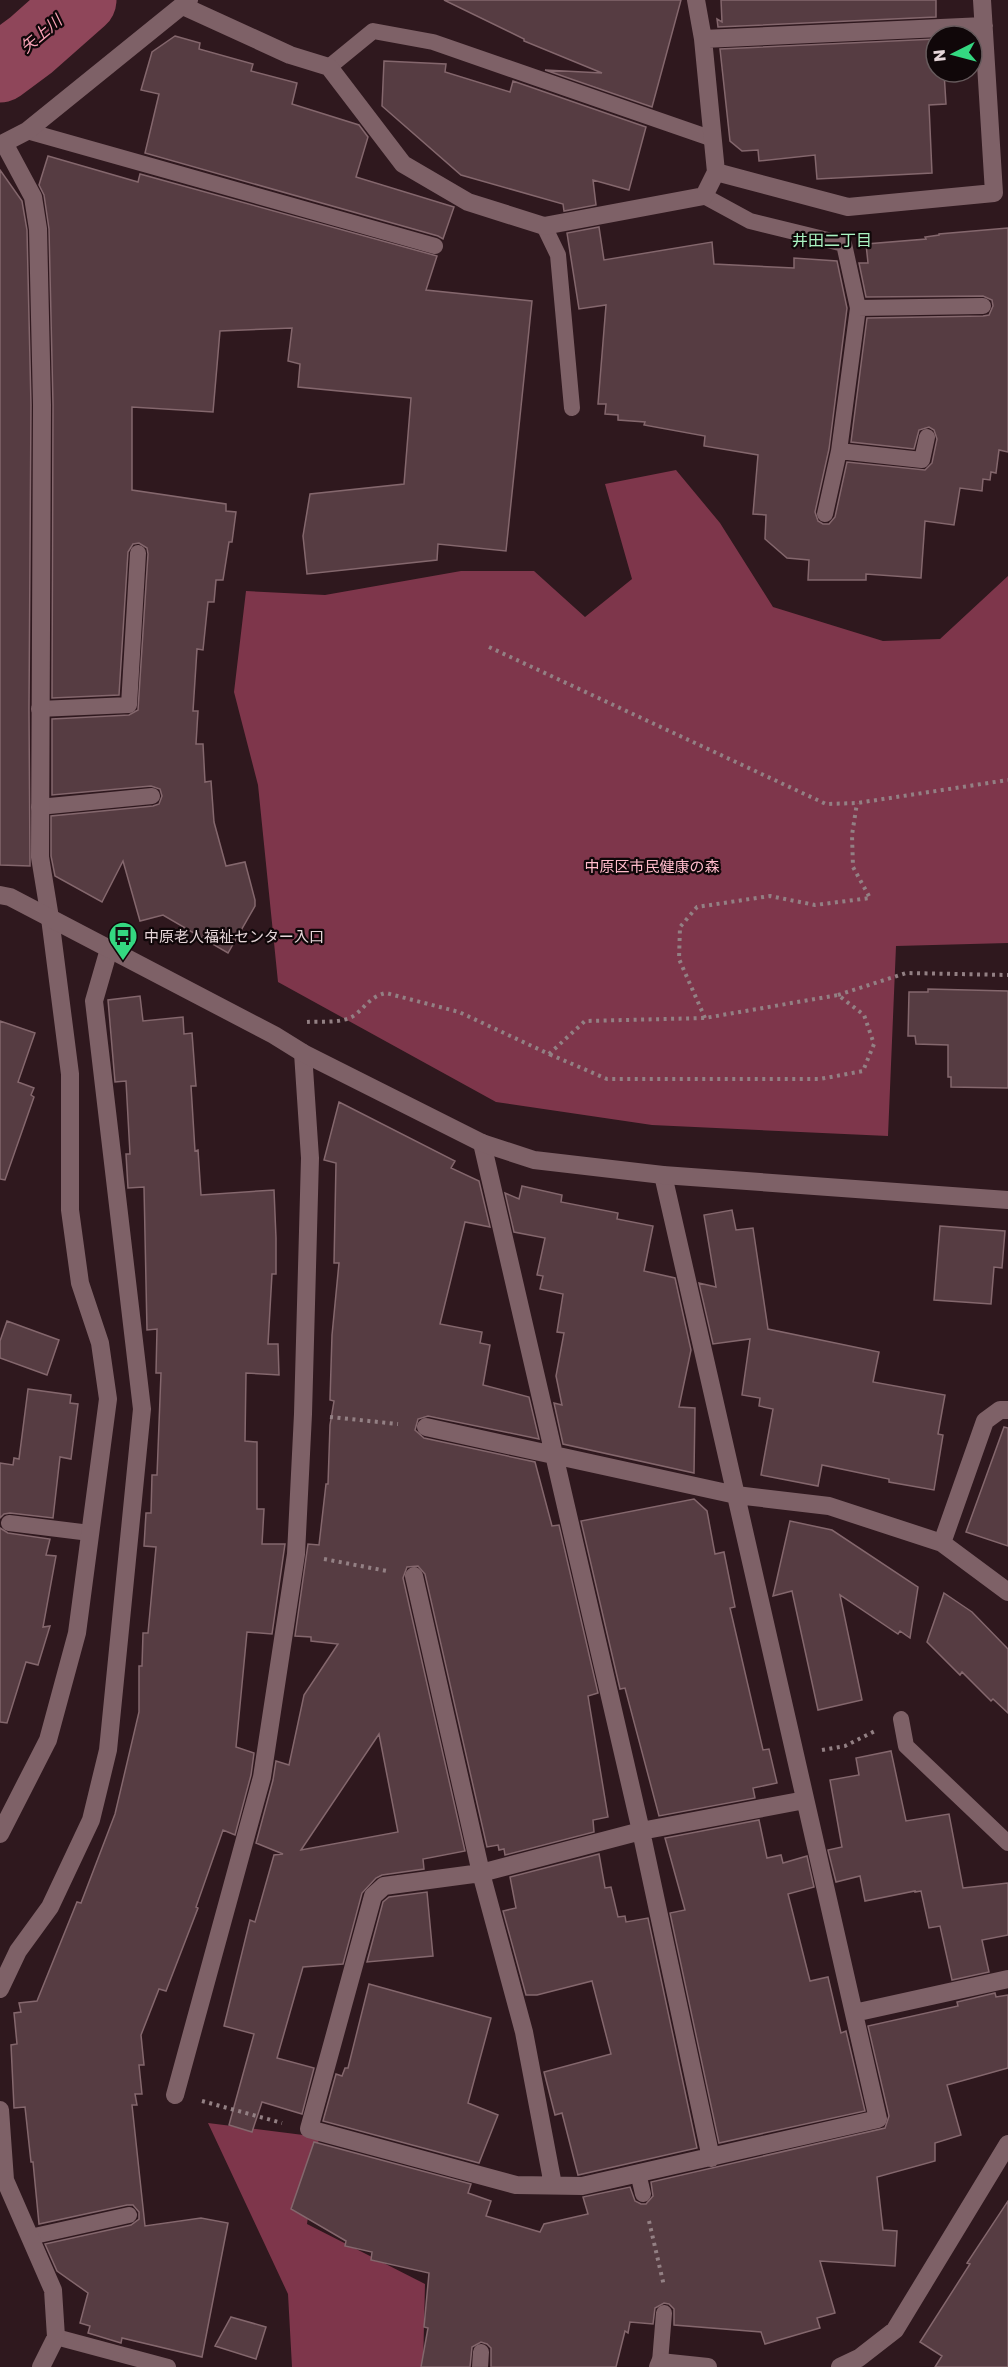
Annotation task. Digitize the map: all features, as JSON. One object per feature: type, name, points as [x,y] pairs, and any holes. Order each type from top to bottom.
[{"type":"street","points":[[0,1834],[48,1740],[77,1633],[108,1399],[100,1343],[80,1283],[70,1210],[70,1074],[40,857],[42,405],[38,230],[33,197],[2,144],[27,131],[186,3],[290,55],[329,66],[403,164],[468,202],[544,225],[704,196],[716,172],[703,39],[696,0]]},
{"type":"street","points":[[982,0],[984,24]]},
{"type":"street","points":[[716,172],[848,207],[994,193],[984,26]]},
{"type":"street","points":[[703,39],[924,29]]},
{"type":"street","points":[[0,895],[10,897],[274,1035],[303,1053],[482,1143],[534,1160],[663,1175],[1008,1200]]},
{"type":"street","points":[[0,1989],[18,1951],[50,1907],[91,1820],[108,1750],[142,1408],[94,1001],[108,949]]},
{"type":"street","points":[[175,2095],[262,1777],[296,1554],[303,1414],[310,1158],[303,1053]]},
{"type":"street","points":[[482,1143],[641,1831],[711,2158]]},
{"type":"street","points":[[663,1175],[878,2120],[582,2186],[516,2185],[309,2129],[373,1896],[384,1886],[481,1873],[641,1831],[805,1800]]},
{"type":"street","points":[[942,1544],[985,1421],[1000,1410],[1008,1410]]},
{"type":"street","points":[[426,1427],[736,1495],[829,1506],[942,1544],[1008,1592]]},
{"type":"street","points":[[414,1576],[481,1873],[524,2032],[553,2185]]},
{"type":"street","points":[[854,2013],[1008,1979]]},
{"type":"street","points":[[0,2110],[5,2180],[53,2290],[56,2337],[41,2367]]},
{"type":"street","points":[[840,2367],[859,2358],[894,2330],[1008,2144]]},
{"type":"street","points":[[659,2365],[708,2367]]},
{"type":"lane","points":[[329,66],[374,31],[433,42],[713,139]]},
{"type":"lane","points":[[27,131],[435,246]]},
{"type":"lane","points":[[704,196],[750,221],[844,244],[858,308],[839,451],[825,514]]},
{"type":"lane","points":[[544,225],[558,255],[572,408]]},
{"type":"lane","points":[[858,308],[983,306]]},
{"type":"lane","points":[[839,451],[921,460],[927,437]]},
{"type":"lane","points":[[39,709],[129,705],[138,553]]},
{"type":"lane","points":[[39,807],[152,796]]},
{"type":"lane","points":[[9,1523],[90,1533]]},
{"type":"lane","points":[[901,1719],[906,1746],[1008,1843]]},
{"type":"lane","points":[[638,2173],[643,2194]]},
{"type":"lane","points":[[30,2237],[129,2215]]},
{"type":"lane","points":[[659,2365],[664,2313]]},
{"type":"lane","points":[[56,2337],[168,2367]]},
{"type":"path","points":[[489,647],[826,804],[857,803],[1008,780]]},
{"type":"path","points":[[705,1018],[679,959],[680,927],[697,908],[770,896],[815,905],[870,898],[853,867],[852,835],[857,803]]},
{"type":"path","points":[[549,1054],[585,1021],[705,1018],[838,995],[906,973],[1008,975]]},
{"type":"path","points":[[274,1035],[302,1022],[342,1021],[354,1016],[374,995],[386,993],[459,1012],[607,1079],[820,1079],[863,1071],[874,1044],[864,1015],[838,995]]},
{"type":"path","points":[[303,1414],[426,1427]]},
{"type":"path","points":[[296,1554],[414,1576]]},
{"type":"path","points":[[795,1755],[844,1746],[901,1719]]},
{"type":"path","points":[[175,2095],[309,2129]]},
{"type":"path","points":[[643,2194],[664,2282],[664,2313]]},
{"type":"green space","name":"中原区市民健康の森","points":[[676,470],[720,523],[773,607],[883,641],[940,639],[1008,576],[1008,943],[896,946],[888,1136],[652,1125],[496,1102],[278,982],[258,785],[234,692],[246,591],[325,595],[461,571],[534,571],[585,617],[632,579],[605,484]]},
{"type":"green space","points":[[208,2123],[319,2137],[307,2224],[425,2284],[423,2367],[292,2367],[288,2294]]},
{"type":"building","points":[[444,0],[681,0],[652,107],[545,70],[602,73],[524,41]]},
{"type":"building","points":[[721,0],[936,0],[936,17],[718,27],[717,19],[722,22]]},
{"type":"building","points":[[175,36],[200,43],[199,49],[253,64],[251,71],[297,83],[292,104],[359,125],[368,137],[356,177],[454,207],[443,239],[145,153],[159,94],[141,90],[152,52]]},
{"type":"building","points":[[924,40],[924,84],[945,84],[946,104],[929,105],[932,173],[817,179],[815,155],[759,161],[758,150],[742,151],[730,141],[720,49]]},
{"type":"building","points":[[384,61],[446,64],[445,72],[510,92],[513,81],[646,127],[629,190],[593,180],[596,205],[564,211],[563,204],[461,175],[382,106]]},
{"type":"building","points":[[48,156],[138,182],[140,174],[437,256],[426,290],[532,301],[506,551],[438,544],[437,560],[307,574],[303,536],[310,494],[404,484],[411,398],[298,387],[300,364],[288,361],[292,328],[220,331],[213,412],[132,407],[132,490],[226,504],[226,511],[236,512],[223,580],[216,580],[214,602],[208,602],[203,650],[197,649],[193,711],[198,711],[196,744],[203,744],[205,782],[211,781],[214,822],[226,866],[245,862],[255,900],[255,906],[228,953],[163,915],[140,921],[123,861],[102,902],[55,876],[51,856],[51,816],[153,806],[159,804],[162,796],[160,789],[151,786],[52,795],[52,719],[129,715],[138,710],[148,554],[147,548],[139,543],[133,544],[128,552],[119,695],[52,698],[53,405],[49,229],[44,195],[39,185]]},
{"type":"building","points":[[0,170],[22,201],[27,230],[31,405],[30,866],[0,865]]},
{"type":"building","points":[[599,227],[604,260],[712,242],[714,264],[794,268],[794,258],[837,261],[847,308],[829,449],[815,512],[818,521],[823,524],[829,524],[835,517],[847,462],[925,470],[932,463],[937,439],[934,430],[929,427],[919,430],[914,449],[851,442],[867,318],[983,316],[989,315],[993,306],[992,300],[983,296],[866,297],[859,263],[868,263],[866,244],[1008,228],[1008,452],[999,450],[996,473],[991,472],[990,480],[983,479],[982,491],[960,488],[954,525],[925,521],[921,578],[866,574],[866,580],[808,580],[809,560],[787,558],[765,539],[766,515],[753,514],[758,455],[704,446],[705,436],[644,425],[645,422],[618,420],[618,415],[605,414],[606,404],[598,404],[606,305],[579,309],[567,233]]},
{"type":"building","points":[[928,989],[1008,991],[1008,1088],[951,1087],[951,1077],[948,1077],[948,1045],[916,1044],[915,1036],[908,1036],[909,992],[928,992]]},
{"type":"building","points":[[140,996],[143,1021],[183,1017],[184,1034],[192,1033],[196,1086],[191,1086],[195,1151],[198,1150],[201,1195],[274,1190],[276,1274],[272,1274],[268,1344],[278,1344],[279,1375],[246,1373],[245,1441],[257,1442],[257,1509],[264,1509],[262,1544],[285,1544],[272,1634],[247,1632],[236,1747],[254,1753],[251,1775],[235,1835],[223,1830],[196,1907],[198,1908],[166,1991],[159,1989],[141,2035],[144,2065],[139,2065],[142,2094],[135,2094],[137,2105],[132,2105],[145,2226],[201,2218],[228,2223],[202,2357],[122,2338],[121,2343],[88,2333],[90,2326],[80,2323],[88,2293],[57,2271],[45,2244],[131,2225],[139,2219],[139,2212],[133,2205],[127,2205],[39,2224],[25,2107],[14,2108],[11,2045],[17,2044],[14,2013],[21,2012],[19,2003],[37,2001],[77,1902],[81,1903],[115,1814],[139,1712],[139,1666],[142,1666],[143,1633],[148,1633],[156,1547],[144,1546],[146,1513],[151,1513],[152,1475],[157,1475],[161,1373],[156,1373],[157,1329],[147,1330],[144,1187],[128,1188],[126,1154],[130,1154],[126,1081],[115,1082],[108,1000]]},
{"type":"building","points":[[0,1021],[35,1033],[18,1082],[34,1088],[31,1095],[34,1097],[5,1180],[0,1179]]},
{"type":"building","points":[[339,1102],[455,1161],[451,1168],[479,1181],[490,1227],[465,1222],[440,1324],[482,1332],[480,1343],[490,1345],[483,1385],[529,1397],[539,1439],[428,1416],[418,1419],[415,1430],[424,1438],[535,1462],[552,1526],[559,1525],[598,1693],[588,1696],[608,1817],[593,1820],[594,1832],[505,1855],[504,1849],[499,1850],[498,1845],[487,1847],[425,1574],[418,1566],[407,1567],[403,1578],[465,1851],[423,1859],[424,1869],[382,1875],[376,1878],[362,1893],[343,1964],[303,1967],[277,2058],[314,2068],[302,2114],[262,2102],[252,2132],[229,2125],[254,2034],[224,2026],[250,1920],[255,1922],[274,1855],[283,1854],[256,1843],[276,1761],[289,1765],[304,1695],[338,1644],[311,1641],[311,1637],[295,1636],[308,1544],[319,1545],[326,1484],[328,1484],[330,1425],[334,1401],[330,1400],[332,1335],[339,1263],[334,1263],[336,1163],[324,1160]],"holes":[[[379,1734],[398,1832],[301,1850]]]},
{"type":"building","points":[[522,1186],[562,1195],[561,1202],[618,1213],[617,1219],[653,1226],[644,1271],[675,1278],[691,1350],[679,1407],[695,1408],[694,1473],[563,1444],[554,1403],[562,1405],[556,1376],[564,1333],[557,1332],[563,1294],[540,1289],[543,1276],[537,1275],[545,1238],[514,1232],[505,1193],[519,1199]]},
{"type":"building","points":[[732,1210],[736,1230],[753,1228],[768,1329],[879,1352],[873,1382],[945,1395],[938,1434],[943,1435],[934,1490],[889,1482],[889,1479],[822,1465],[818,1486],[761,1475],[773,1409],[759,1406],[760,1398],[742,1395],[750,1339],[713,1344],[699,1283],[716,1287],[704,1215]]},
{"type":"building","points":[[940,1226],[1005,1231],[1002,1268],[994,1267],[991,1304],[934,1300]]},
{"type":"building","points":[[7,1321],[59,1340],[47,1375],[0,1358],[0,1341]]},
{"type":"building","points":[[28,1389],[71,1395],[70,1403],[78,1404],[71,1459],[60,1457],[53,1518],[10,1513],[0,1518],[0,1463],[13,1465],[14,1458],[19,1459]]},
{"type":"building","points":[[1004,1427],[1008,1428],[1008,1546],[966,1532]]},
{"type":"building","points":[[694,1499],[707,1511],[715,1554],[724,1552],[735,1607],[730,1608],[763,1750],[769,1749],[777,1783],[753,1788],[755,1798],[659,1816],[625,1688],[620,1689],[581,1521]]},
{"type":"building","points":[[790,1521],[832,1530],[918,1587],[910,1638],[900,1631],[898,1634],[840,1595],[862,1700],[818,1710],[792,1591],[773,1596]]},
{"type":"building","points":[[0,1528],[8,1533],[50,1539],[46,1555],[56,1556],[43,1627],[50,1626],[38,1665],[26,1662],[7,1723],[0,1722]]},
{"type":"building","points":[[944,1593],[972,1612],[1008,1649],[1008,1713],[993,1699],[991,1701],[962,1672],[960,1675],[927,1642]]},
{"type":"building","points":[[891,1751],[906,1821],[949,1814],[963,1888],[1008,1883],[1008,1935],[982,1940],[989,1972],[952,1980],[940,1926],[929,1928],[921,1891],[865,1901],[860,1876],[836,1882],[828,1850],[842,1847],[830,1780],[859,1775],[856,1758]]},
{"type":"building","points":[[759,1820],[767,1858],[781,1855],[783,1863],[807,1856],[814,1887],[788,1894],[810,1981],[828,1977],[841,2033],[846,2031],[865,2111],[719,2143],[670,1913],[685,1910],[665,1838]]},
{"type":"building","points":[[599,1854],[605,1888],[611,1887],[618,1917],[625,1916],[626,1922],[648,1918],[697,2148],[578,2175],[562,2113],[555,2115],[544,2072],[611,2054],[592,1981],[537,1995],[526,1995],[503,1911],[516,1908],[510,1877]]},
{"type":"building","points":[[427,1892],[433,1956],[367,1962],[383,1902],[389,1897]]},
{"type":"building","points":[[369,1984],[491,2018],[468,2103],[498,2115],[479,2163],[323,2121],[336,2074],[342,2076],[345,2068],[348,2068]]},
{"type":"building","points":[[995,1993],[996,1997],[1008,1995],[1008,2068],[947,2085],[961,2135],[935,2143],[935,2161],[877,2177],[883,2230],[897,2231],[895,2266],[820,2261],[835,2313],[817,2318],[820,2328],[765,2344],[761,2332],[674,2325],[674,2309],[664,2303],[655,2308],[653,2324],[630,2322],[628,2333],[625,2331],[616,2367],[491,2367],[491,2348],[481,2342],[472,2347],[470,2367],[421,2367],[428,2328],[424,2327],[429,2273],[371,2260],[372,2252],[345,2246],[346,2241],[291,2209],[314,2142],[471,2184],[468,2193],[491,2201],[486,2216],[540,2232],[544,2224],[588,2214],[583,2197],[630,2187],[635,2201],[646,2204],[653,2196],[651,2182],[885,2128],[889,2116],[868,2026],[958,2006],[957,2002]]},
{"type":"building","points":[[1008,2201],[1008,2367],[935,2367],[942,2356],[920,2342],[970,2264],[967,2263]]},
{"type":"building","points":[[231,2317],[266,2327],[256,2359],[215,2346]]},
{"type":"waterway","name":"矢上川","points":[[0,68],[31,45],[82,0]]},
{"type":"place","name":"中原老人福祉センター入口","points":[[123,962]]},
{"type":"district","name":"井田二丁目","points":[[832,240]]}]
